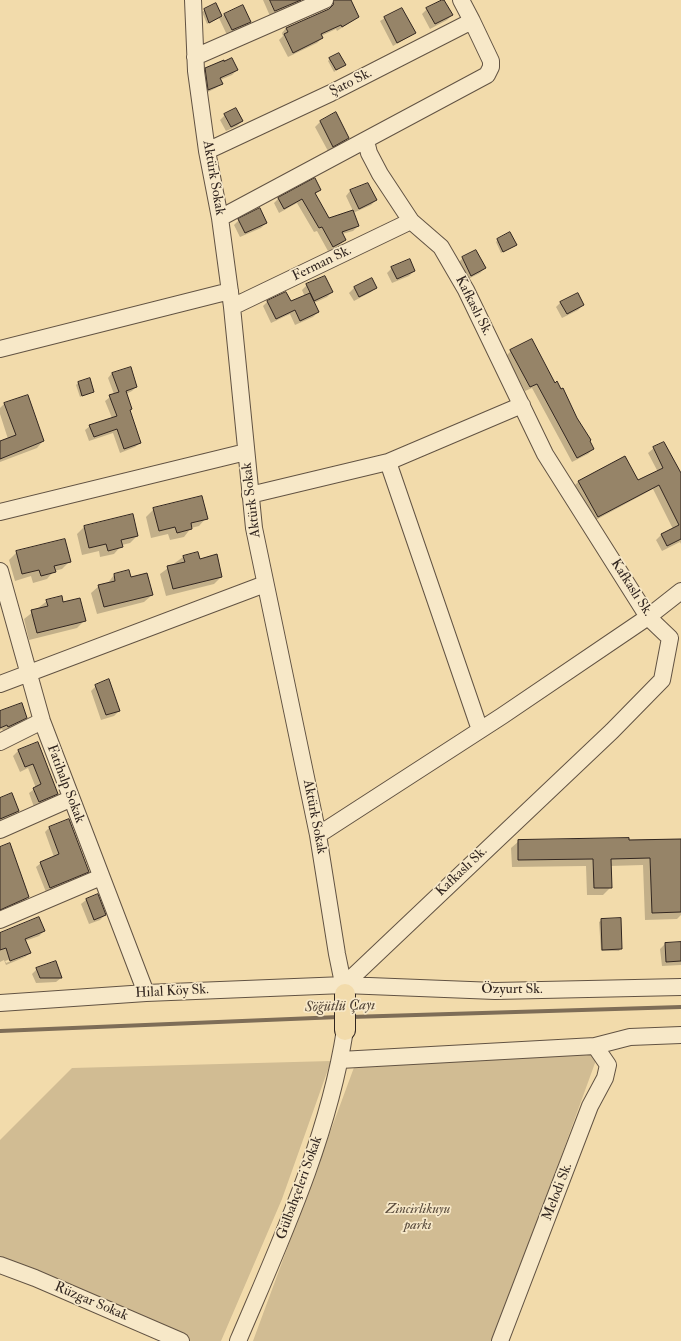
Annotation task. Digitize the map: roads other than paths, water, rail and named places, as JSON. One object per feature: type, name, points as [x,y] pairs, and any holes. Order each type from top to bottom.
[{"type":"main road","points":[[344,990],[345,1030]]},
{"type":"street","name":"Aktürk Sokak","points":[[193,0],[196,71],[207,151],[220,218],[231,299],[254,528],[318,835],[336,954],[344,990]]},
{"type":"street","points":[[195,56],[325,0]]},
{"type":"street","points":[[220,218],[487,75],[491,67],[491,62],[461,0]]},
{"type":"street","name":"Şato Sk.","points":[[207,151],[331,93],[472,21]]},
{"type":"street","name":"Kafkaslı Sk.","points":[[344,990],[612,731],[662,680],[670,638],[648,617],[545,454],[466,290],[440,247],[411,221],[380,174],[369,153],[366,141]]},
{"type":"street","name":"Ferman Sk.","points":[[0,349],[231,299],[411,221]]},
{"type":"street","points":[[250,495],[388,462],[522,405]]},
{"type":"street","points":[[0,512],[246,452]]},
{"type":"street","points":[[388,462],[480,730]]},
{"type":"street","name":"Fatihalp Sokak","points":[[0,570],[42,722],[70,799],[146,993]]},
{"type":"street","points":[[0,684],[28,672],[265,584]]},
{"type":"street","points":[[318,835],[480,730],[648,617],[681,590]]},
{"type":"street","points":[[0,742],[42,722]]},
{"type":"street","points":[[0,830],[70,799]]},
{"type":"street","points":[[0,920],[101,878]]},
{"type":"street","name":"Özyurt Sk.","points":[[344,990],[495,992],[681,987]]},
{"type":"street","name":"Hilal Köy Sk.","points":[[0,1003],[146,993],[344,990]]},
{"type":"street","name":"Gülbahçeleri Sokak","points":[[238,1341],[296,1205],[333,1094],[345,1030]]},
{"type":"street","points":[[340,1060],[595,1046],[630,1038],[681,1034]]},
{"type":"street","name":"Melodi Sk.","points":[[500,1341],[590,1106],[605,1078],[608,1065],[595,1046]]},
{"type":"street","name":"Rüzgar Sokak","points":[[0,1265],[181,1341]]},
{"type":"waterway","name":"Söğütlü Çayı","points":[[350,1017],[681,1007]]},
{"type":"waterway","name":"Söğütlü Çayı","points":[[0,1031],[339,1017]]},
{"type":"park label","name":"Zincirlikuyu parkı","points":[[418,1218]]}]
